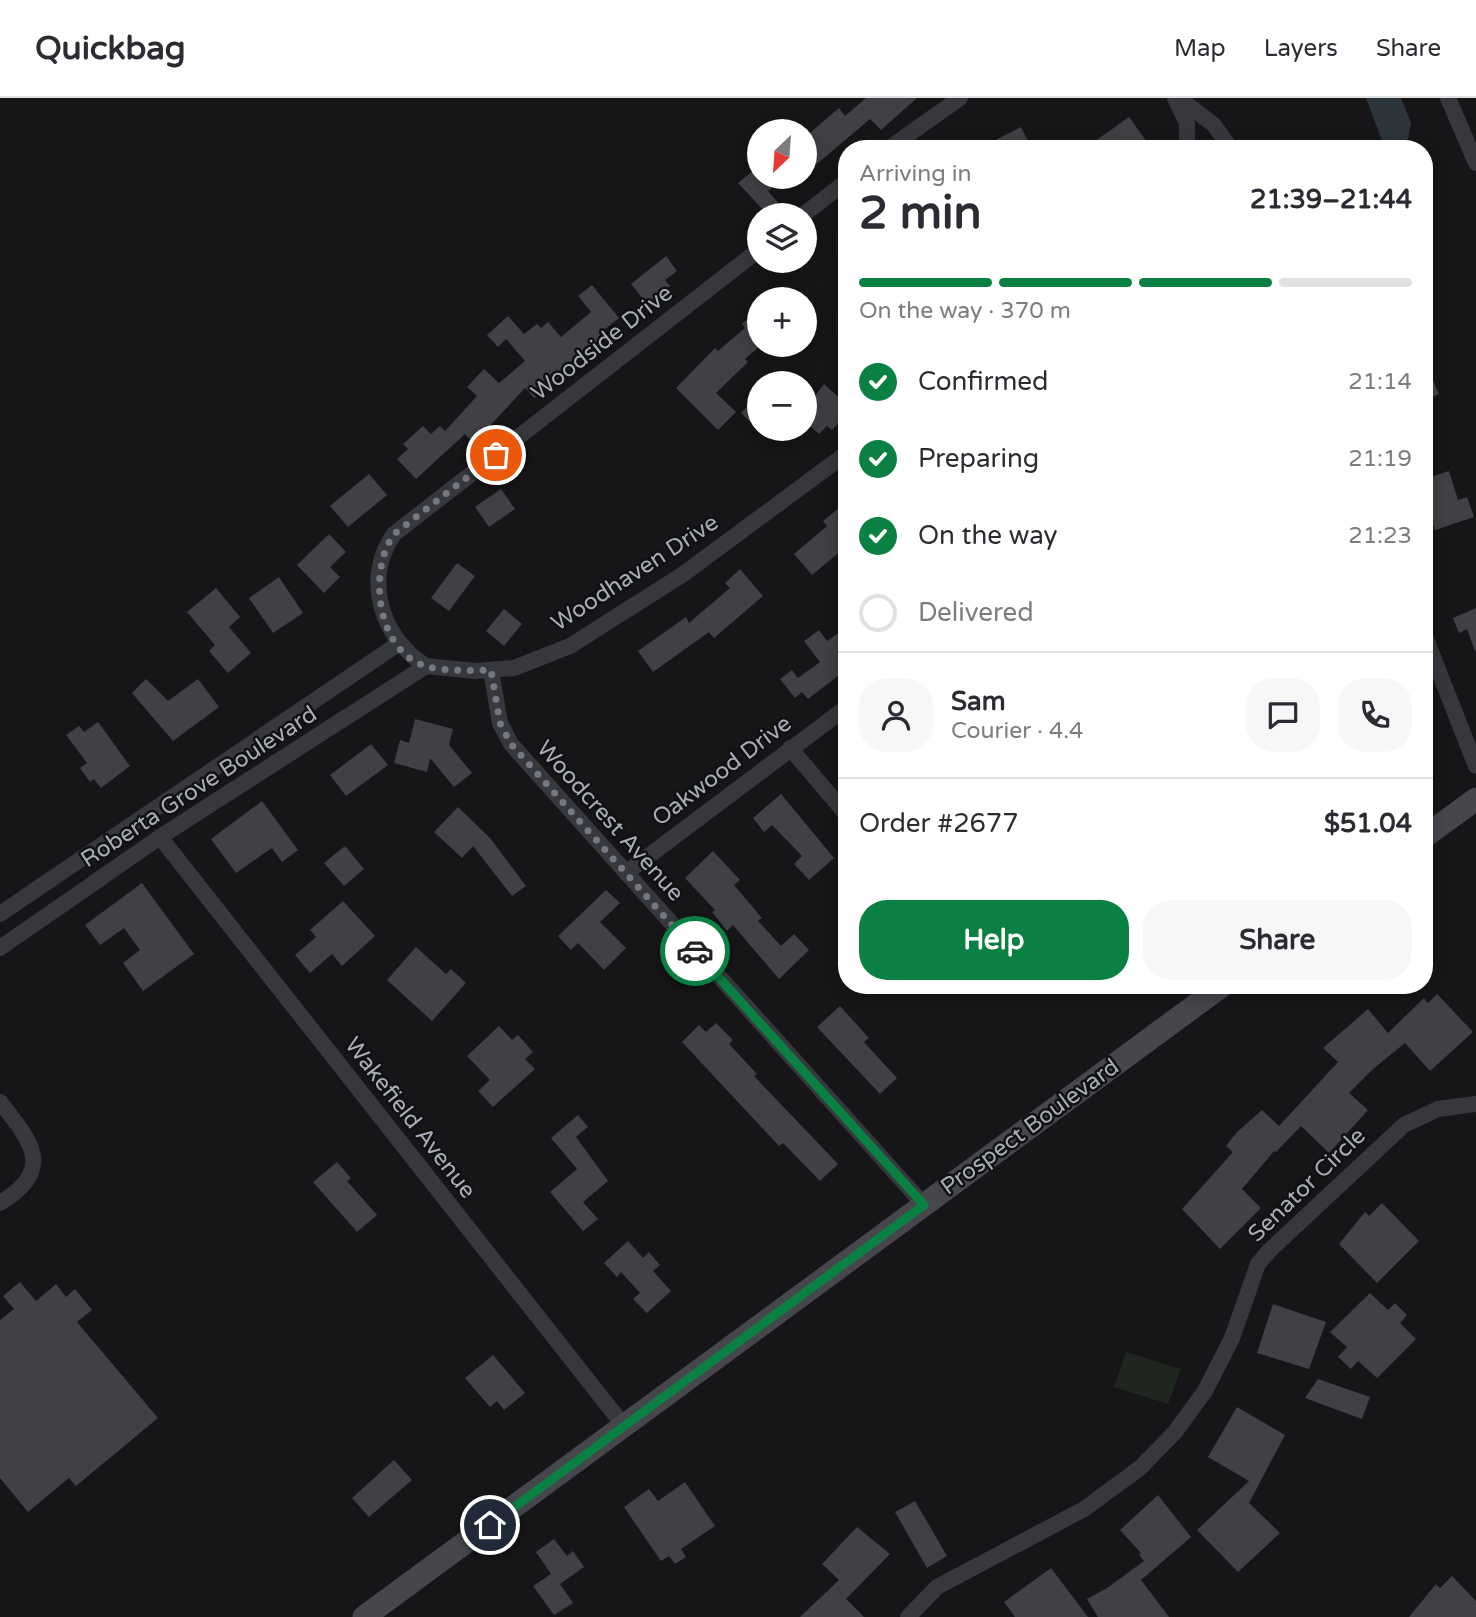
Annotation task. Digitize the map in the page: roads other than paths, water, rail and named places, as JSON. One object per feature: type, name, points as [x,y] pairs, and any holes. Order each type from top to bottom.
[{"type":"main road","points":[[1433,830],[1476,799]]},
{"type":"main road","name":"Prospect Boulevard","points":[[364,1617],[1211,994]]},
{"type":"street","points":[[901,140],[960,98]]},
{"type":"street","points":[[1177,98],[1187,123],[1187,140]]},
{"type":"street","points":[[1177,98],[1214,125],[1225,140]]},
{"type":"street","points":[[1448,98],[1474,154]]},
{"type":"street","points":[[817,204],[838,188]]},
{"type":"street","name":"Woodside Drive","points":[[426,666],[398,644],[389,630],[378,593],[379,573],[387,544],[394,534],[747,259]]},
{"type":"street","name":"Woodhaven Drive","points":[[426,666],[491,670],[514,668],[570,646],[682,575],[838,460]]},
{"type":"street","name":"Roberta Grove Boulevard","points":[[0,914],[398,644]]},
{"type":"street","points":[[1433,657],[1476,766]]},
{"type":"street","name":"Roberta Grove Boulevard","points":[[0,948],[160,837],[426,666]]},
{"type":"street","name":"Woodcrest Avenue","points":[[491,670],[500,723],[511,744],[924,1205]]},
{"type":"street","name":"Oakwood Drive","points":[[625,873],[838,713]]},
{"type":"street","points":[[790,748],[838,804]]},
{"type":"street","name":"Wakefield Avenue","points":[[160,837],[624,1426]]},
{"type":"street","points":[[0,1102],[32,1146],[33,1166],[23,1186],[0,1203]]},
{"type":"street","name":"Senator Circle","points":[[908,1617],[937,1587],[953,1576],[1084,1509],[1140,1468],[1175,1432],[1205,1391],[1232,1338],[1258,1264],[1269,1251],[1405,1125],[1438,1109],[1476,1104]]}]
